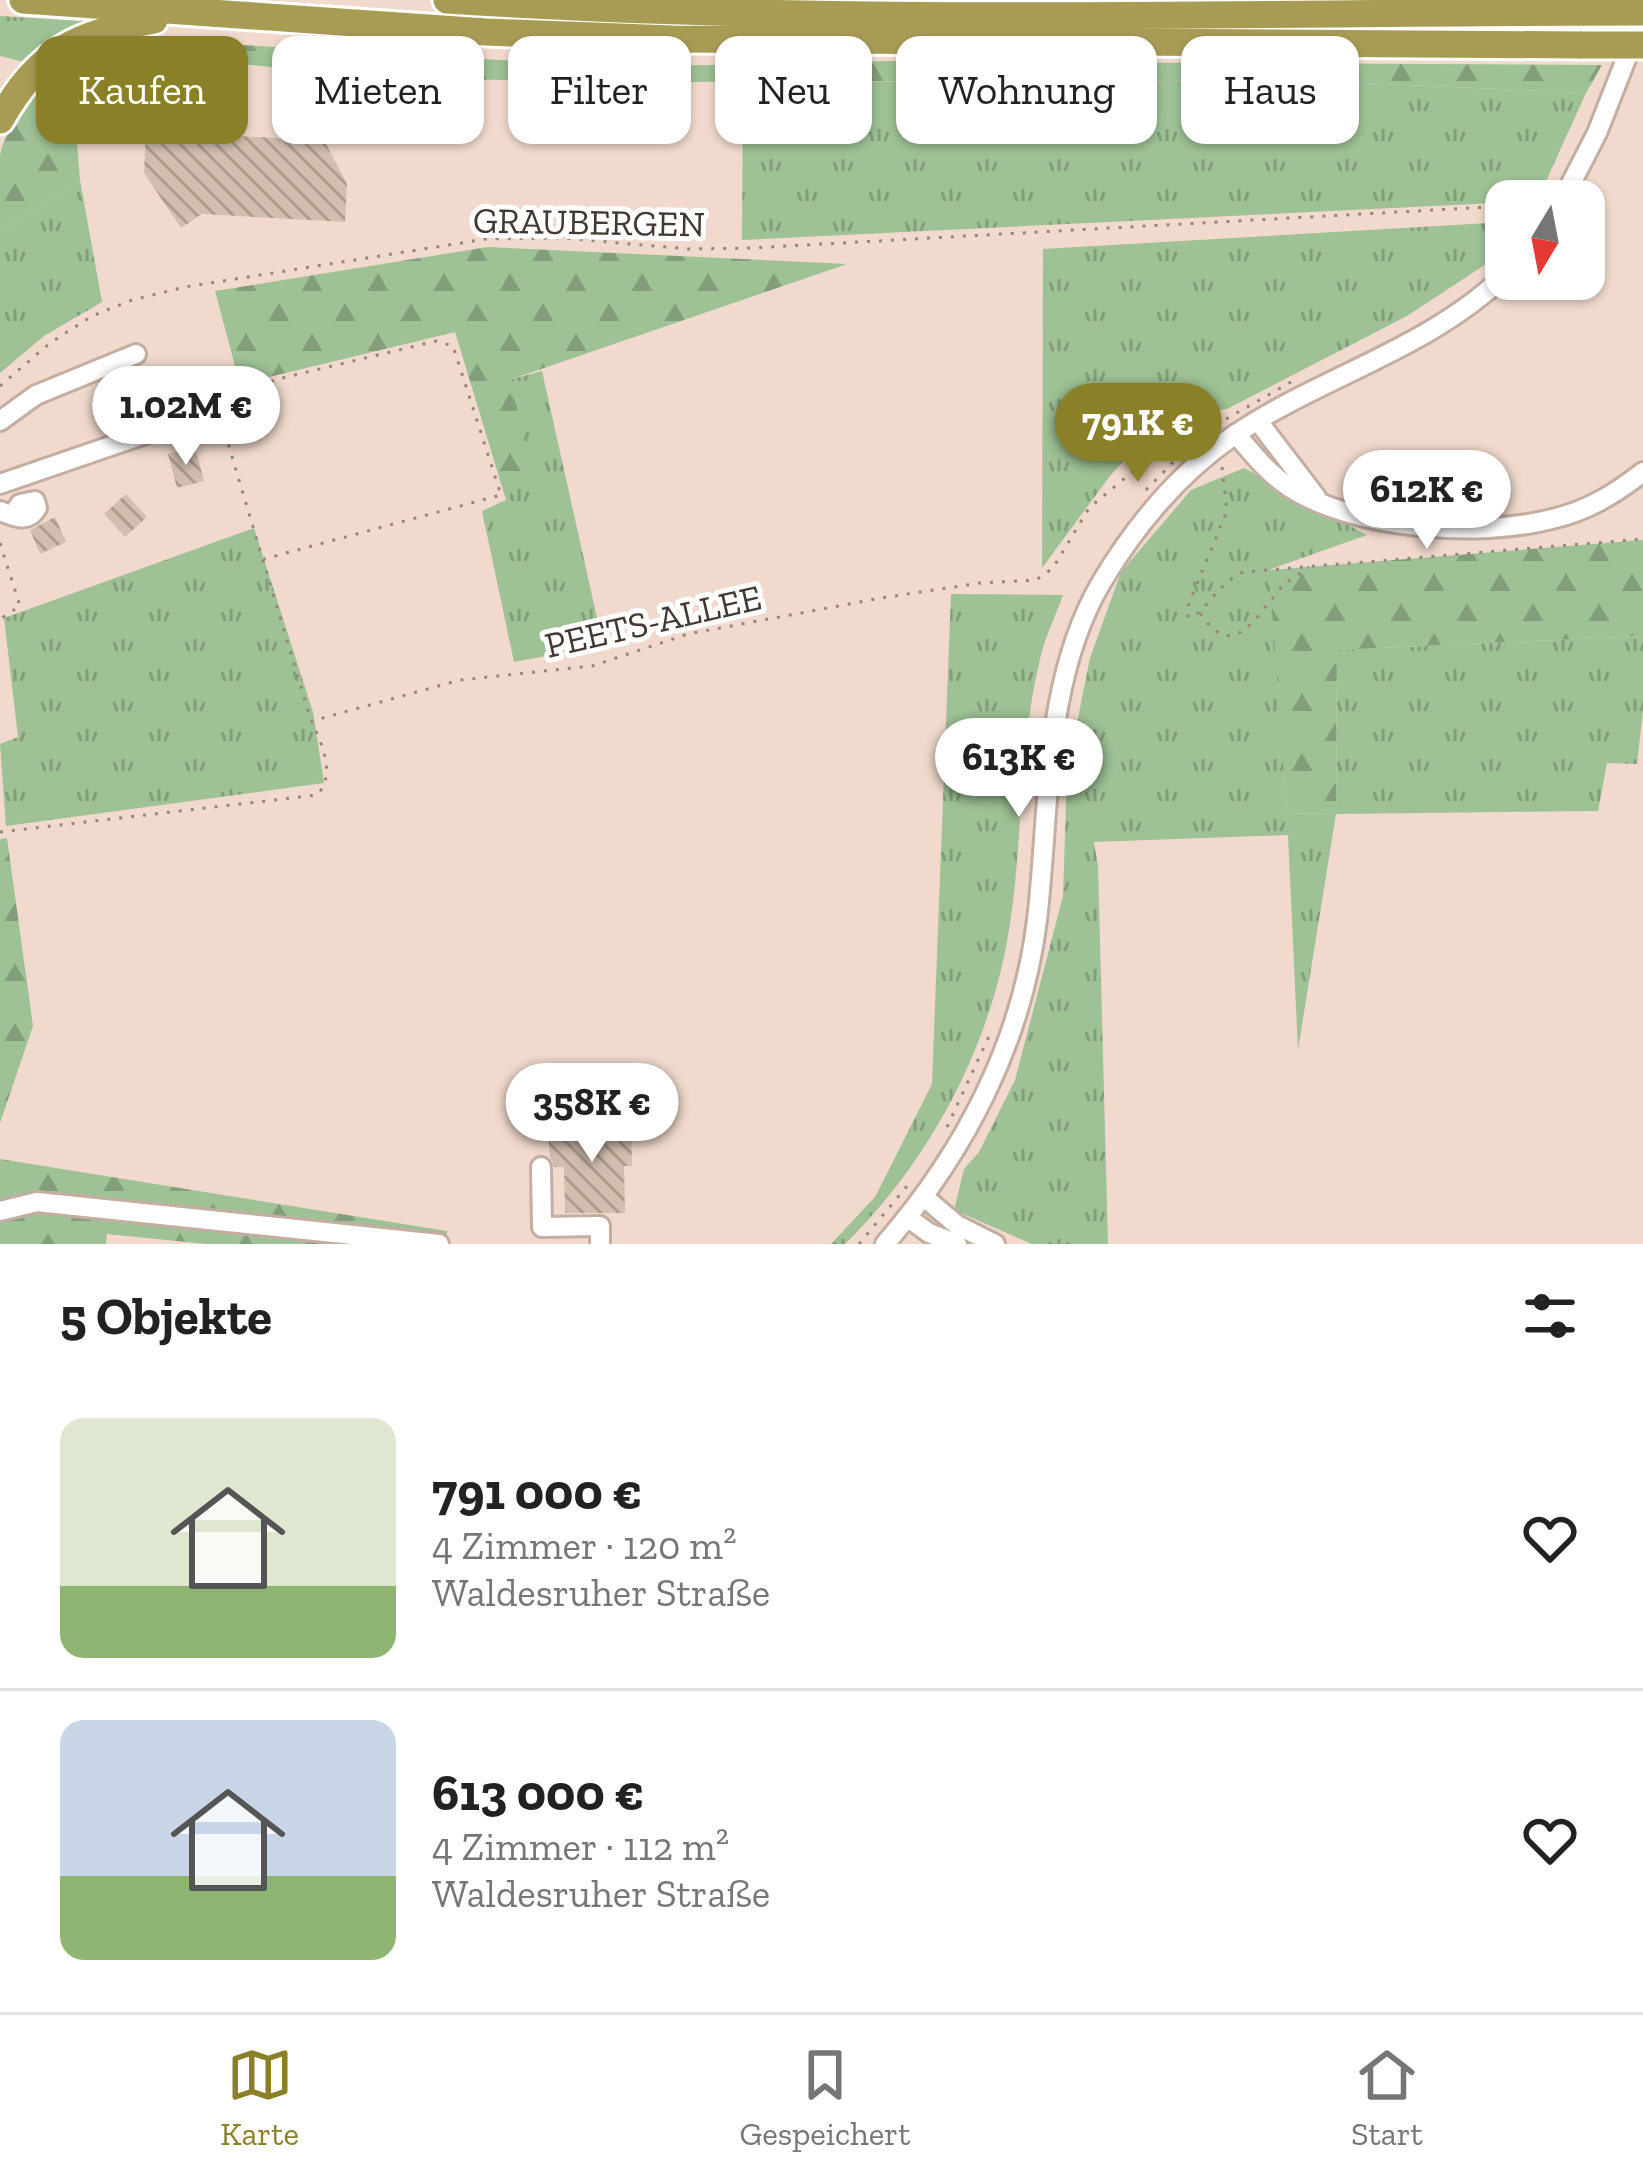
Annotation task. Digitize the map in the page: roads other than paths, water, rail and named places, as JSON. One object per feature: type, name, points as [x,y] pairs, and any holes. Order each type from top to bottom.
[{"type":"highway","points":[[22,0],[486,32],[672,39],[1643,45]]},
{"type":"highway","points":[[448,0],[837,13],[1643,14]]},
{"type":"highway","points":[[0,120],[26,78],[65,45],[123,26],[199,12]]},
{"type":"street","points":[[1573,180],[1597,133],[1643,14]]},
{"type":"street","points":[[885,1244],[924,1198],[963,1139],[1004,1053],[1036,924],[1062,690],[1084,617],[1127,542],[1156,505],[1236,434],[1437,328],[1485,290]]},
{"type":"street","points":[[0,421],[36,395],[136,354]]},
{"type":"street","points":[[0,484],[195,417]]},
{"type":"street","points":[[1258,421],[1319,500]]},
{"type":"street","points":[[1236,434],[1286,485],[1348,515],[1379,522],[1517,525],[1575,512],[1621,490],[1643,472]]},
{"type":"street","points":[[541,1167],[542,1227],[600,1226],[600,1244]]},
{"type":"street","points":[[924,1198],[957,1225],[995,1244]]},
{"type":"street","points":[[0,1211],[37,1202],[439,1244]]},
{"type":"street","points":[[908,1217],[929,1233],[958,1244]]}]
